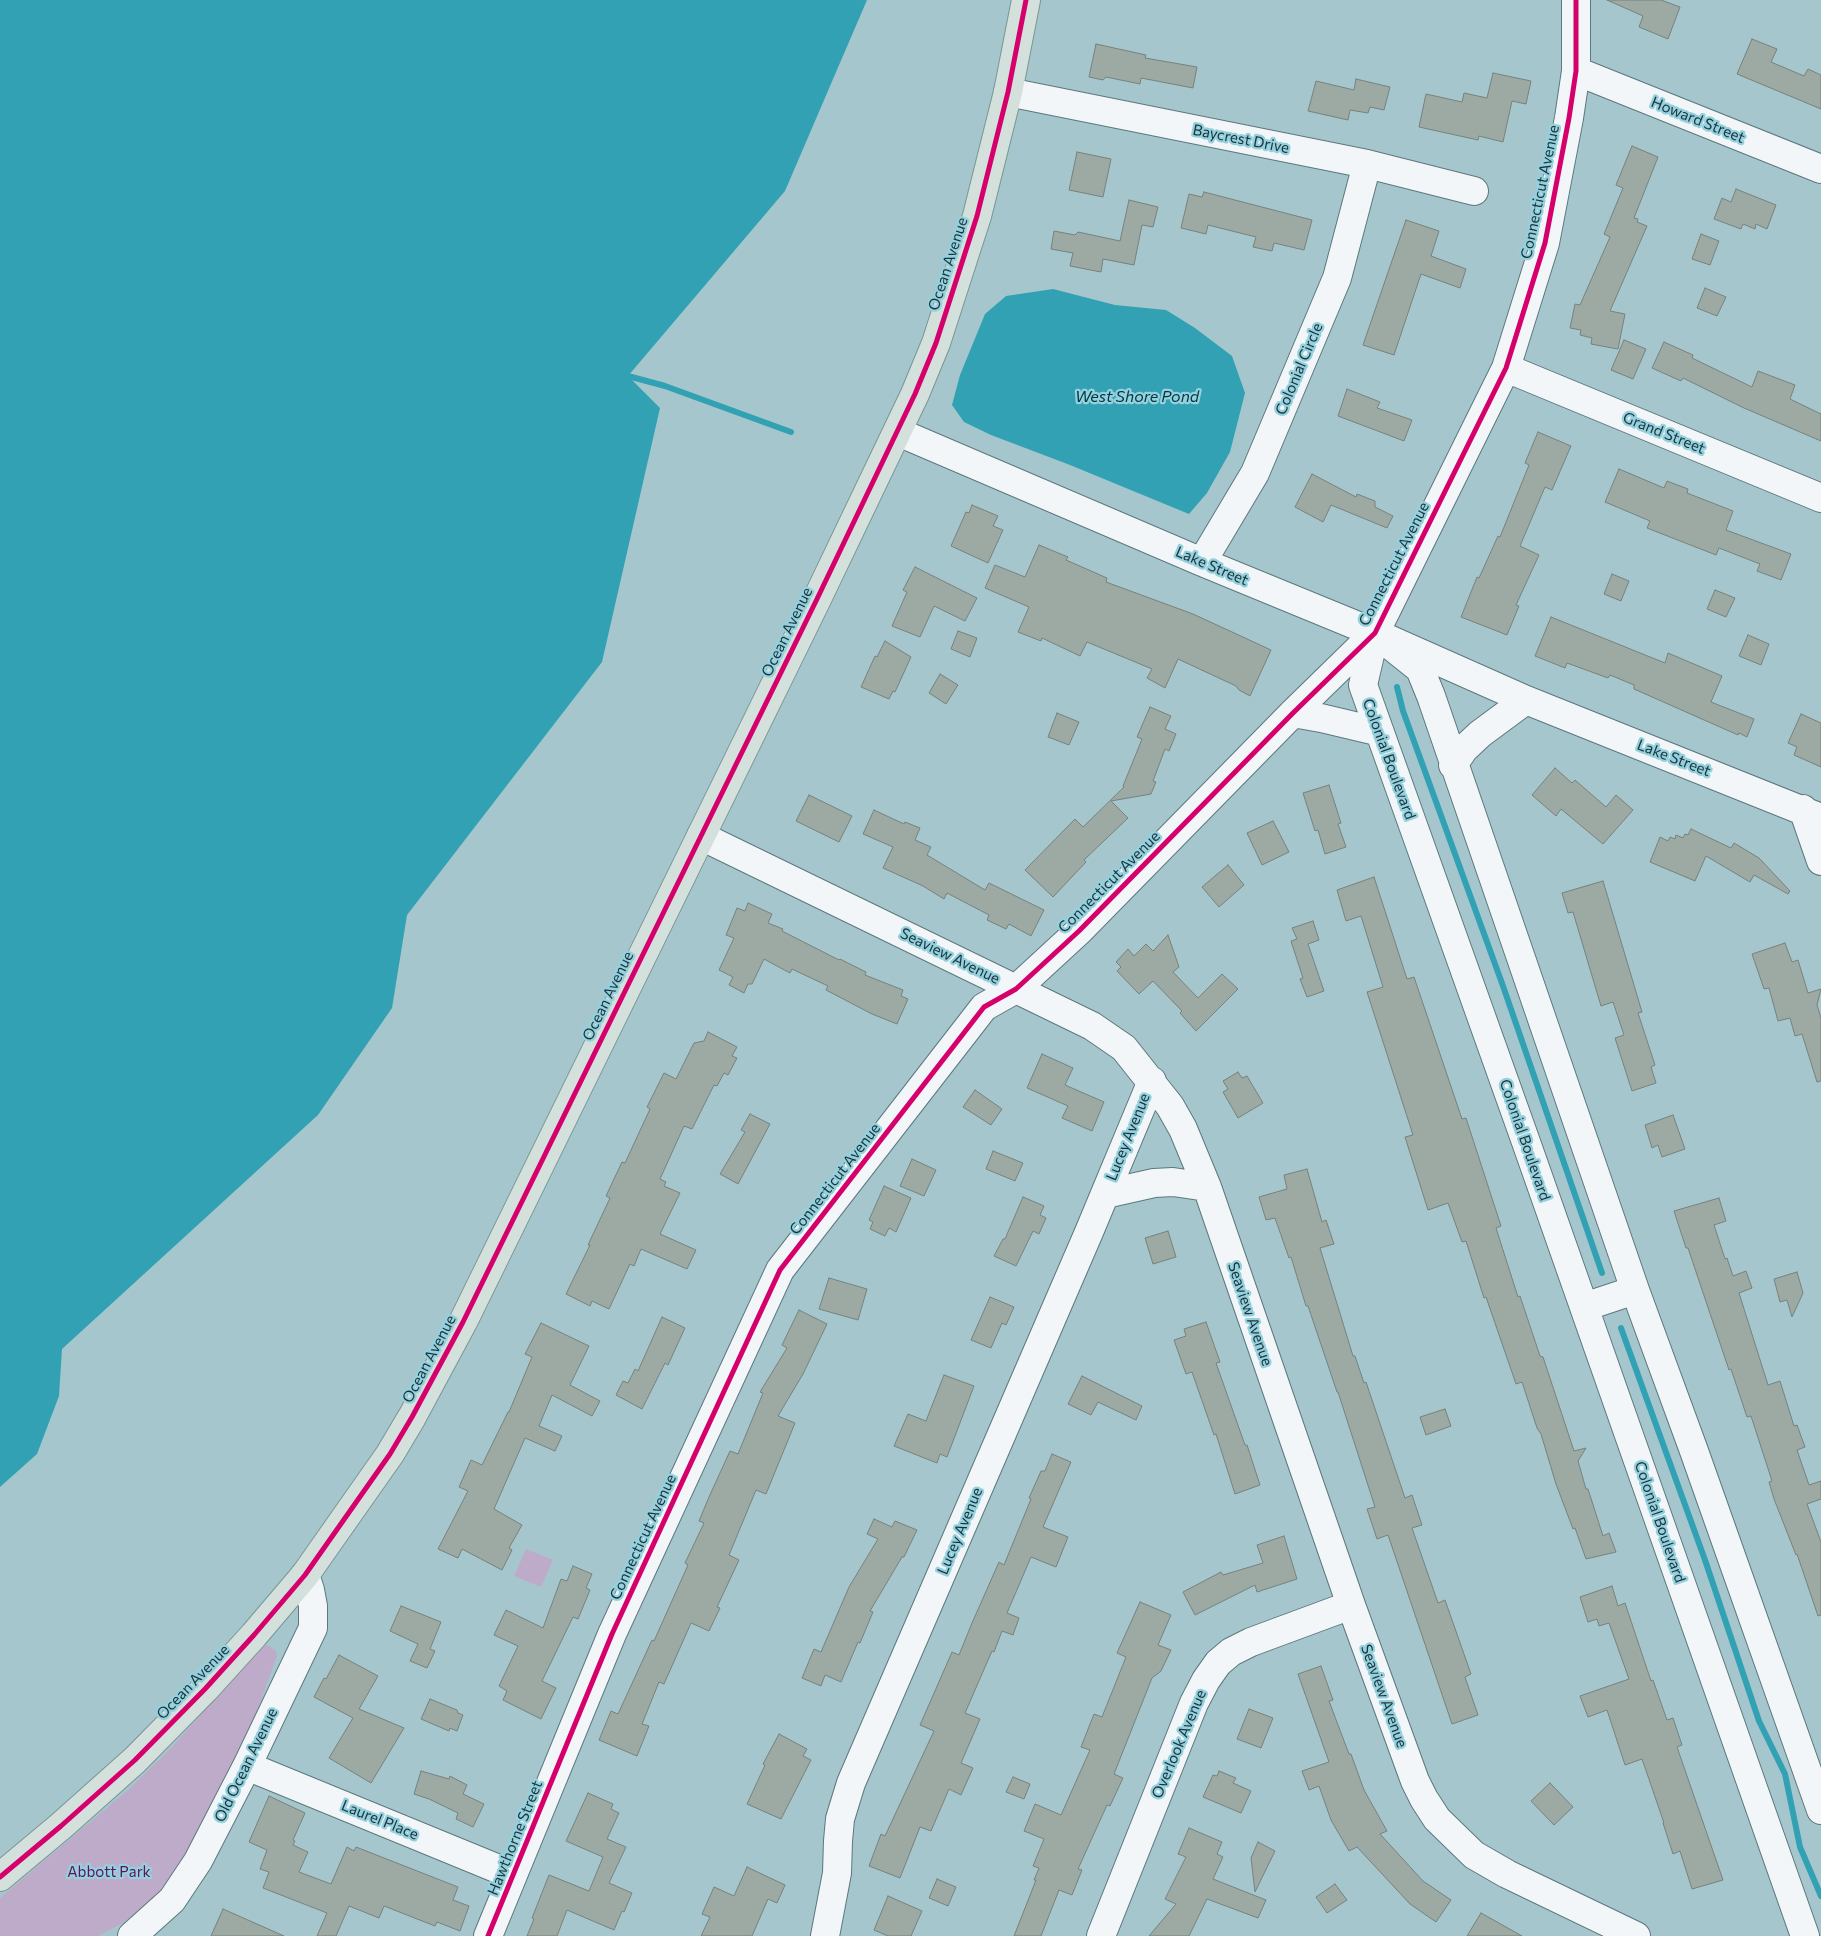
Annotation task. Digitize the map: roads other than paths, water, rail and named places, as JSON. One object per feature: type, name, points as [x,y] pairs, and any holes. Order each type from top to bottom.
[{"type":"main road","name":"Ocean Avenue","points":[[0,1877],[135,1760],[205,1689],[254,1635],[304,1575],[390,1454],[463,1322],[898,432],[936,343],[977,216],[1008,92],[1026,0]]},
{"type":"street","name":"Connecticut Avenue","points":[[564,1750],[612,1634],[780,1270],[984,1007],[1016,989],[1079,931],[1293,713],[1376,633],[1506,368],[1544,243],[1569,118],[1576,71],[1576,0]]},
{"type":"street","name":"Howard Street","points":[[1576,71],[1821,169]]},
{"type":"street","name":"Baycrest Drive","points":[[1008,92],[1367,164],[1474,191]]},
{"type":"street","name":"Colonial Circle","points":[[1202,562],[1255,473],[1337,278],[1367,164]]},
{"type":"street","name":"Grand Street","points":[[1506,368],[1821,498]]},
{"type":"street","name":"Lake Street","points":[[898,432],[1202,562],[1376,633],[1526,700],[1812,814]]},
{"type":"street","name":"Colonial Boulevard","points":[[1376,633],[1363,685],[1805,1936]]},
{"type":"street","points":[[1376,633],[1420,669],[1431,696],[1453,765],[1636,1290],[1821,1810]]},
{"type":"street","points":[[1453,765],[1464,749],[1480,734],[1526,700]]},
{"type":"street","points":[[1293,713],[1380,732]]},
{"type":"street","points":[[1812,814],[1821,861]]},
{"type":"street","name":"Seaview Avenue","points":[[701,836],[1092,1026],[1124,1048],[1152,1081],[1170,1106],[1183,1129],[1206,1187],[1414,1781],[1424,1799],[1437,1819],[1474,1855],[1507,1874],[1636,1936]]},
{"type":"street","name":"Lucey Avenue","points":[[825,1936],[838,1873],[840,1819],[852,1783],[1152,1081]]},
{"type":"street","name":"Lucey Avenue","points":[[1105,1194],[1154,1183],[1173,1182],[1206,1187]]},
{"type":"street","points":[[1584,1307],[1636,1290]]},
{"type":"street","name":"Old Ocean Avenue","points":[[132,1936],[172,1900],[198,1861],[248,1766],[313,1628],[313,1606],[310,1590],[304,1575]]},
{"type":"street","name":"Overlook Avenue","points":[[1101,1936],[1194,1703],[1206,1680],[1218,1663],[1231,1652],[1251,1642],[1352,1606]]},
{"type":"street","name":"Hawthorne Street","points":[[488,1936],[564,1750]]},
{"type":"street","name":"Laurel Place","points":[[248,1766],[513,1875]]},
{"type":"water","points":[[0,0],[867,0],[785,191],[628,376],[660,408],[602,662],[407,915],[392,1008],[318,1115],[62,1349],[59,1396],[37,1454],[0,1487]]},
{"type":"water","name":"West Shore Pond","points":[[1053,289],[1115,305],[1166,310],[1195,328],[1232,356],[1245,393],[1230,452],[1207,493],[1189,514],[991,435],[964,422],[952,405],[960,375],[985,314],[1006,296]]},
{"type":"waterway","points":[[628,376],[665,386],[791,432]]},
{"type":"waterway","points":[[1397,687],[1403,711],[1503,986],[1602,1273]]},
{"type":"waterway","points":[[1621,1328],[1705,1560],[1759,1721],[1785,1774],[1800,1847],[1821,1896]]},
{"type":"park label","name":"Abbott Park","points":[[109,1872]]}]
